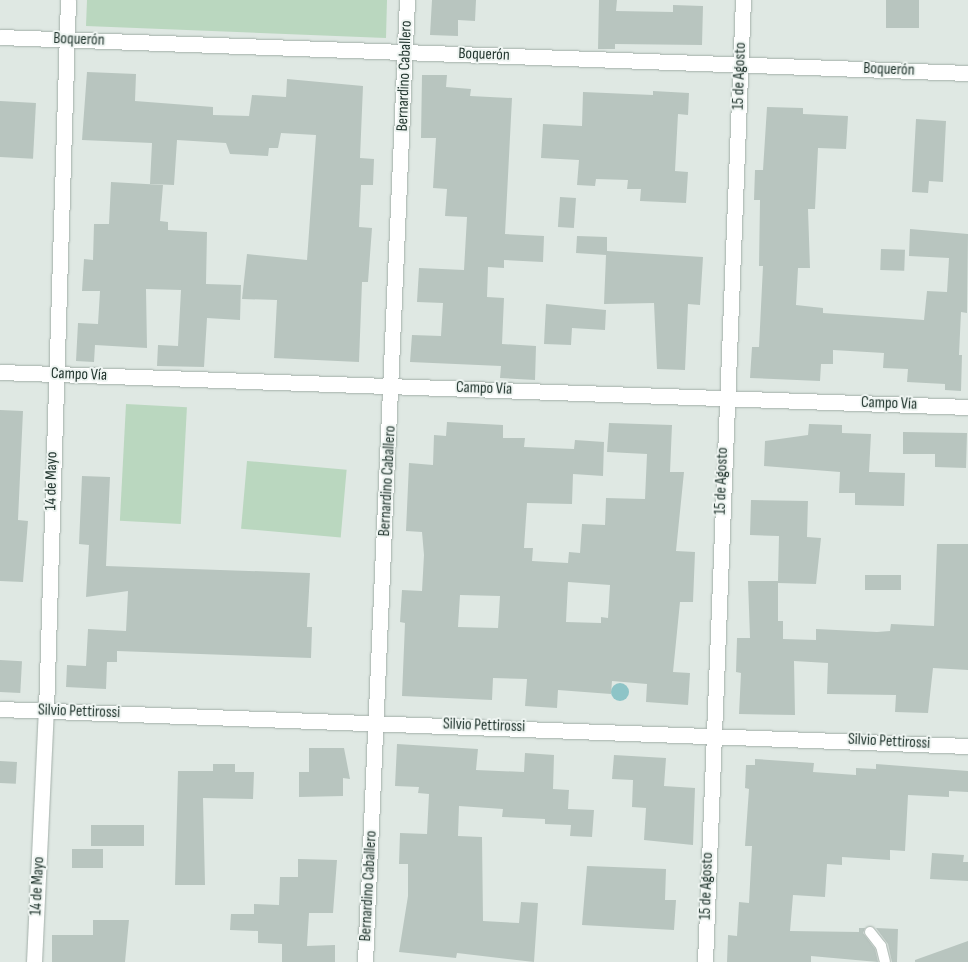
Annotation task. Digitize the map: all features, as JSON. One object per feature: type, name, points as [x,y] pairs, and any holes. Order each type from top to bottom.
[{"type":"street","name":"14 de Mayo","points":[[34,962],[46,711],[54,374],[68,0]]},
{"type":"street","name":"Bernardino Caballero","points":[[365,962],[392,386],[407,0]]},
{"type":"street","name":"15 de Agosto","points":[[705,962],[725,398],[743,0]]},
{"type":"street","name":"Boquerón","points":[[0,37],[968,73]]},
{"type":"street","name":"Campo Vía","points":[[0,372],[968,407]]},
{"type":"street","name":"Silvio Pettirossi","points":[[0,709],[712,734],[968,746]]},
{"type":"lane","points":[[870,932],[881,946],[885,962]]},
{"type":"green space","points":[[87,0],[387,0],[386,38],[86,26]]},
{"type":"green space","points":[[126,404],[187,407],[181,524],[120,521]]},
{"type":"green space","points":[[247,461],[347,470],[341,537],[241,529]]},
{"type":"water","points":[[616,683],[624,683],[629,688],[627,699],[616,701],[611,696],[611,688]]},
{"type":"building","points":[[432,0],[476,0],[475,21],[458,20],[458,36],[430,35]]},
{"type":"building","points":[[599,0],[617,0],[616,11],[673,12],[673,5],[703,6],[702,45],[615,44],[615,49],[598,49]]},
{"type":"building","points":[[886,0],[919,0],[919,28],[886,28]]},
{"type":"building","points":[[87,72],[136,74],[135,101],[213,107],[213,115],[249,116],[252,95],[286,97],[287,79],[363,86],[360,158],[374,159],[373,185],[361,185],[359,227],[372,228],[368,282],[362,282],[359,362],[274,358],[277,300],[242,299],[247,254],[307,260],[316,135],[281,133],[278,148],[269,148],[268,156],[230,154],[226,143],[177,140],[174,185],[150,184],[152,143],[82,140]]},
{"type":"building","points":[[422,75],[447,75],[446,87],[471,89],[470,96],[512,98],[505,234],[544,236],[543,262],[504,260],[504,268],[488,267],[487,297],[504,298],[502,344],[536,346],[535,380],[500,378],[501,366],[410,362],[412,335],[441,336],[443,303],[417,302],[419,268],[464,270],[467,217],[445,216],[447,189],[433,188],[436,138],[421,138]]},
{"type":"building","points":[[653,91],[689,93],[688,115],[678,114],[675,171],[688,172],[686,203],[640,201],[641,189],[627,189],[628,180],[596,179],[595,186],[577,185],[579,160],[541,158],[543,124],[582,126],[583,92],[653,95]]},
{"type":"building","points":[[0,101],[36,103],[33,159],[0,157]]},
{"type":"building","points":[[767,107],[803,108],[803,114],[848,116],[846,149],[818,148],[815,209],[808,209],[810,268],[798,268],[796,305],[823,308],[823,313],[924,320],[927,291],[947,292],[949,258],[909,256],[910,229],[968,234],[967,313],[961,312],[959,355],[962,355],[961,391],[945,390],[945,384],[907,382],[908,369],[883,368],[884,353],[833,350],[833,364],[821,364],[820,381],[750,378],[752,347],[759,347],[763,266],[759,266],[760,200],[754,200],[755,170],[763,170]]},
{"type":"building","points":[[916,119],[946,121],[943,182],[929,181],[928,193],[912,192]]},
{"type":"building","points":[[111,182],[163,185],[160,221],[168,222],[168,230],[207,232],[206,284],[241,285],[240,320],[207,318],[204,367],[157,366],[158,345],[178,346],[181,290],[146,289],[147,348],[95,345],[94,362],[76,361],[78,323],[98,324],[100,291],[82,291],[84,259],[93,260],[94,224],[109,224]]},
{"type":"building","points":[[560,197],[576,198],[574,228],[558,227]]},
{"type":"building","points":[[577,236],[607,237],[607,251],[703,257],[700,305],[688,304],[685,370],[657,369],[654,303],[604,304],[606,255],[576,253]]},
{"type":"building","points":[[881,249],[905,250],[904,271],[880,270]]},
{"type":"building","points":[[546,304],[606,310],[605,330],[572,328],[571,345],[544,344]]},
{"type":"building","points":[[0,410],[23,411],[18,520],[28,521],[23,582],[0,581]]},
{"type":"building","points":[[447,422],[503,425],[503,438],[525,438],[524,447],[574,449],[575,440],[604,442],[603,476],[573,474],[572,504],[527,503],[524,548],[533,548],[532,561],[568,563],[569,552],[580,553],[582,524],[605,525],[606,498],[645,499],[647,454],[607,452],[609,423],[672,425],[670,472],[684,472],[676,551],[695,552],[693,602],[680,602],[673,672],[690,673],[688,705],[646,702],[647,684],[612,681],[611,694],[558,690],[557,708],[525,706],[527,679],[493,678],[492,700],[402,696],[405,623],[400,622],[402,590],[422,591],[424,555],[422,532],[406,531],[409,463],[433,465],[434,435],[446,436]],"holes":[[[568,582],[610,585],[608,618],[601,617],[601,623],[566,622]],[[460,595],[500,596],[498,628],[458,627]]]},
{"type":"building","points":[[809,424],[842,425],[842,433],[871,434],[869,472],[905,473],[904,506],[855,505],[855,493],[839,493],[840,472],[764,466],[765,441],[808,435]]},
{"type":"building","points":[[903,432],[967,433],[966,468],[935,467],[935,454],[903,454]]},
{"type":"building","points":[[82,476],[110,477],[106,566],[310,573],[307,627],[312,627],[311,658],[117,651],[117,662],[107,662],[106,689],[66,687],[67,665],[86,666],[88,629],[126,631],[128,591],[86,597],[89,545],[79,544]]},
{"type":"building","points":[[751,500],[808,501],[807,537],[821,538],[816,584],[778,583],[778,621],[783,621],[783,639],[816,640],[816,629],[877,632],[890,631],[891,624],[934,626],[937,544],[968,544],[968,670],[933,668],[928,713],[895,712],[896,695],[827,694],[828,663],[794,661],[795,715],[739,714],[741,673],[736,672],[737,638],[750,638],[748,581],[778,581],[779,536],[750,535]]},
{"type":"building","points":[[865,575],[901,575],[901,590],[865,590]]},
{"type":"building","points":[[0,660],[22,661],[20,693],[0,692]]},
{"type":"building","points":[[397,744],[478,749],[476,770],[524,772],[525,753],[554,755],[553,789],[569,790],[568,809],[594,810],[592,837],[570,836],[571,825],[545,824],[545,819],[502,817],[503,809],[459,806],[458,836],[482,837],[483,921],[519,923],[521,902],[538,903],[534,962],[457,953],[456,958],[399,952],[408,896],[408,864],[399,864],[400,833],[427,834],[429,794],[418,793],[419,787],[395,786]]},
{"type":"building","points":[[309,748],[344,748],[350,779],[343,778],[343,796],[299,797],[299,772],[309,772]]},
{"type":"building","points":[[614,755],[666,758],[664,786],[695,788],[693,845],[644,840],[646,808],[632,807],[633,780],[612,779]]},
{"type":"building","points":[[755,759],[814,763],[813,772],[856,775],[856,768],[876,769],[876,764],[968,771],[968,792],[949,791],[949,797],[908,795],[905,851],[890,850],[890,860],[842,857],[842,865],[827,864],[825,897],[793,895],[790,931],[859,932],[859,928],[865,928],[863,933],[875,949],[878,962],[811,956],[811,962],[727,962],[728,935],[737,936],[739,902],[749,903],[752,846],[745,846],[749,789],[745,788],[746,765],[755,765]]},
{"type":"building","points":[[0,761],[17,762],[16,784],[0,783]]},
{"type":"building","points":[[213,764],[235,764],[235,772],[254,772],[253,799],[203,798],[205,885],[175,885],[178,771],[213,771]]},
{"type":"building","points":[[91,825],[144,825],[144,846],[91,846]]},
{"type":"building","points":[[72,849],[103,849],[103,868],[72,868]]},
{"type":"building","points":[[932,853],[964,855],[963,862],[968,862],[968,881],[930,879]]},
{"type":"building","points":[[298,859],[337,860],[333,913],[309,913],[307,946],[335,945],[335,962],[282,962],[282,944],[258,943],[258,931],[230,930],[231,914],[254,914],[254,904],[279,905],[280,877],[298,877]]},
{"type":"building","points":[[587,866],[666,869],[665,900],[676,900],[674,930],[582,925]]},
{"type":"building","points":[[93,920],[129,920],[125,962],[52,962],[52,935],[93,935]]},
{"type":"building","points":[[876,928],[898,929],[897,962],[892,962],[888,944]]},
{"type":"building","points":[[968,941],[968,962],[915,962],[915,960]]}]
